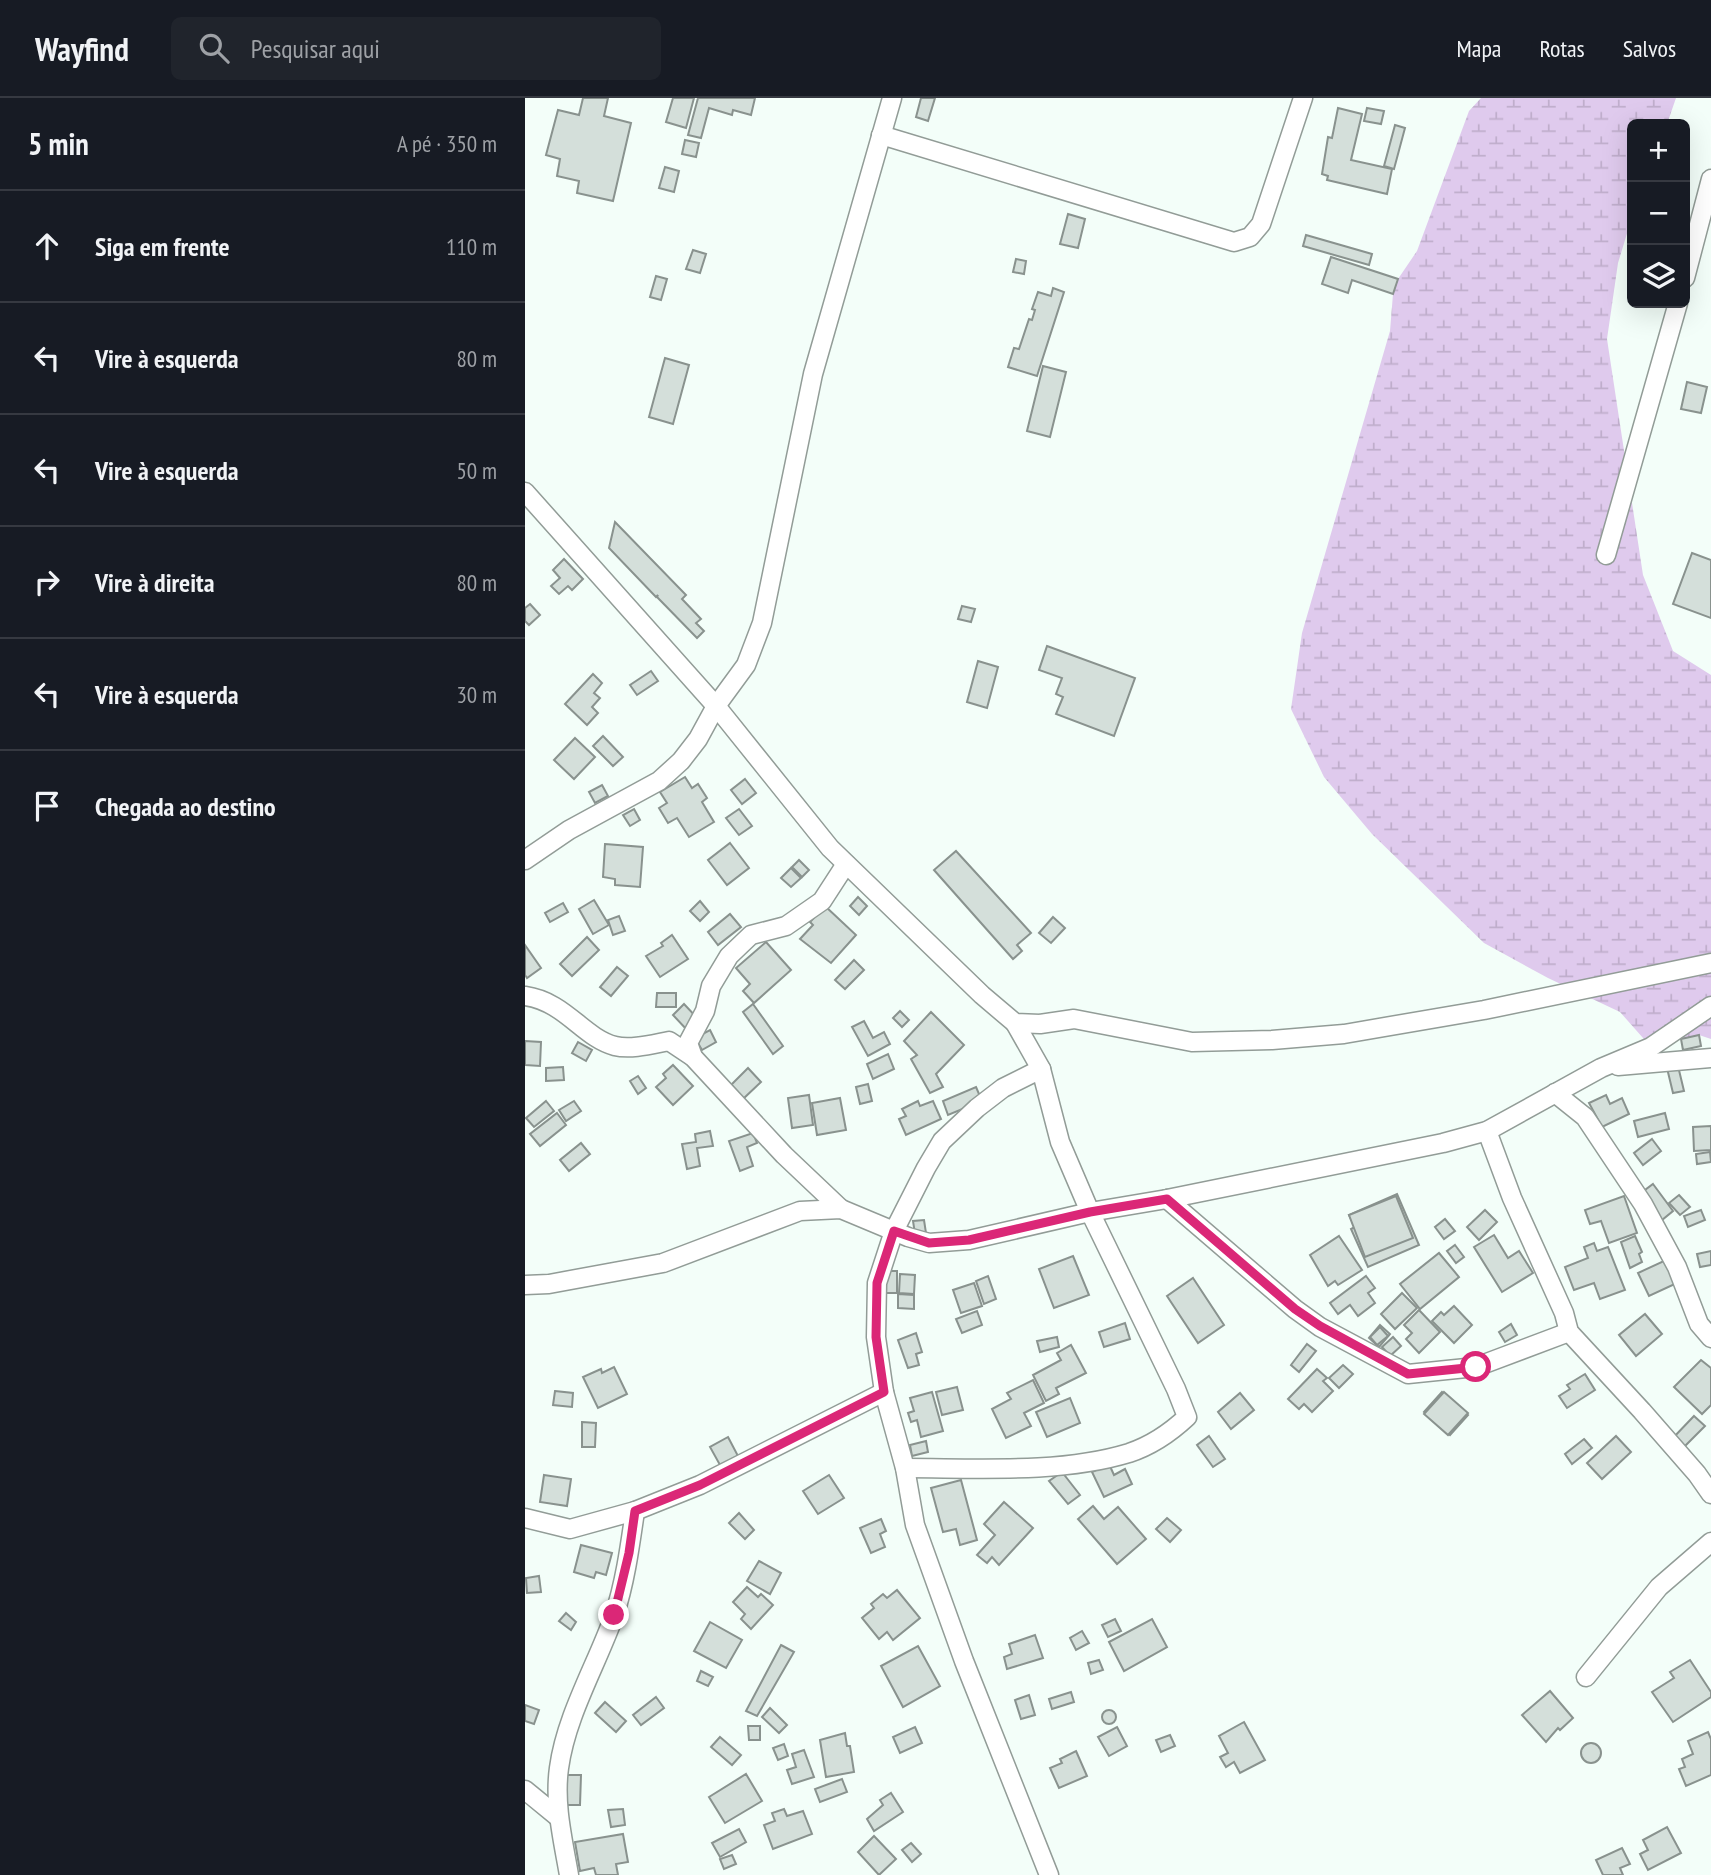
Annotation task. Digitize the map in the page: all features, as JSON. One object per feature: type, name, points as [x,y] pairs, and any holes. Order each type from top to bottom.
[{"type":"street","points":[[525,860],[569,830],[659,781],[687,754],[716,706],[746,665],[762,623],[813,374],[892,98]]},
{"type":"street","points":[[881,135],[1234,242],[1250,237],[1261,225],[1303,98]]},
{"type":"street","points":[[1690,259],[1711,179]]},
{"type":"street","points":[[1606,555],[1677,308]]},
{"type":"street","points":[[525,492],[716,706],[830,848],[982,995],[1015,1023],[1041,1069],[1060,1142],[1090,1212],[1187,1417],[1171,1432],[1130,1453],[1075,1464],[1015,1468],[905,1468]]},
{"type":"street","points":[[692,1057],[688,1042],[705,1011],[711,986],[729,956],[751,935],[786,926],[823,901],[846,864]]},
{"type":"street","points":[[1015,1023],[1040,1024],[1074,1019],[1192,1042],[1344,1034],[1471,1013],[1711,963]]},
{"type":"street","points":[[525,996],[551,1003],[601,1040],[617,1047],[646,1046],[669,1041],[692,1057],[784,1155],[841,1209],[929,1243],[969,1240],[1090,1212],[1444,1143],[1487,1131],[1601,1068],[1651,1047],[1711,1006]]},
{"type":"street","points":[[1601,1068],[1711,1058]]},
{"type":"street","points":[[1041,1069],[1003,1088],[942,1141],[894,1231],[877,1283],[876,1337],[884,1392],[920,1537],[964,1661],[1049,1875]]},
{"type":"street","points":[[1555,1093],[1585,1117],[1643,1204],[1677,1267],[1699,1324],[1711,1338]]},
{"type":"street","points":[[1487,1131],[1511,1198],[1565,1313],[1569,1332],[1642,1411],[1711,1494]]},
{"type":"street","points":[[1167,1199],[1295,1309],[1320,1326],[1408,1374],[1476,1367],[1569,1332]]},
{"type":"street","points":[[525,1285],[549,1284],[663,1263],[800,1212],[841,1209]]},
{"type":"street","points":[[525,1518],[570,1529],[635,1511],[700,1485],[884,1392]]},
{"type":"street","points":[[569,1875],[558,1817],[559,1768],[575,1711],[614,1615],[629,1553],[635,1511]]},
{"type":"street","points":[[1586,1677],[1659,1587],[1711,1542]]},
{"type":"street","points":[[525,1790],[558,1817]]},
{"type":"green space","points":[[1481,98],[1676,98],[1669,119],[1627,119],[1627,233],[1618,263],[1607,339],[1643,575],[1673,651],[1711,675],[1711,1039],[1699,1035],[1651,1047],[1620,1012],[1548,978],[1484,943],[1372,834],[1324,777],[1291,709],[1302,633],[1390,331],[1393,294],[1398,279],[1417,251],[1469,111]]},
{"type":"building","points":[[583,98],[608,98],[604,116],[631,123],[613,201],[577,193],[579,181],[557,176],[560,159],[546,155],[558,110],[579,115]]},
{"type":"building","points":[[673,98],[694,98],[686,128],[666,122]]},
{"type":"building","points":[[698,98],[755,98],[751,115],[733,110],[732,115],[709,108],[701,138],[688,135]]},
{"type":"building","points":[[921,98],[935,98],[928,121],[916,117]]},
{"type":"building","points":[[1338,108],[1362,114],[1351,160],[1392,169],[1387,194],[1327,180],[1328,176],[1322,174],[1328,137],[1332,138]]},
{"type":"building","points":[[1367,108],[1384,111],[1381,124],[1364,121]]},
{"type":"building","points":[[1395,125],[1405,128],[1394,169],[1384,166]]},
{"type":"building","points":[[685,140],[699,143],[696,157],[682,154]]},
{"type":"building","points":[[665,167],[679,171],[674,192],[659,188]]},
{"type":"building","points":[[1068,214],[1085,219],[1078,248],[1060,244]]},
{"type":"building","points":[[1306,235],[1372,254],[1369,265],[1303,246]]},
{"type":"building","points":[[693,250],[706,254],[700,273],[686,269]]},
{"type":"building","points":[[1331,257],[1398,279],[1393,294],[1352,280],[1348,293],[1322,284]]},
{"type":"building","points":[[1016,259],[1026,261],[1024,274],[1013,272]]},
{"type":"building","points":[[656,276],[667,279],[661,300],[650,297]]},
{"type":"building","points":[[1053,288],[1064,292],[1037,376],[1008,367],[1014,348],[1019,349],[1029,319],[1032,320],[1035,310],[1032,309],[1038,292],[1051,296]]},
{"type":"building","points":[[665,358],[689,365],[673,424],[649,417]]},
{"type":"building","points":[[1043,366],[1066,372],[1050,437],[1027,431]]},
{"type":"building","points":[[1687,382],[1707,387],[1701,413],[1681,409]]},
{"type":"building","points":[[615,522],[686,595],[682,599],[701,619],[696,623],[704,631],[697,638],[658,595],[656,597],[609,548]]},
{"type":"building","points":[[1692,553],[1711,560],[1711,618],[1673,604]]},
{"type":"building","points":[[564,559],[583,579],[572,590],[568,586],[559,594],[551,586],[560,578],[553,570]]},
{"type":"building","points":[[530,604],[540,615],[529,625],[525,621],[525,608]]},
{"type":"building","points":[[962,606],[975,609],[971,622],[958,619]]},
{"type":"building","points":[[1047,646],[1135,678],[1114,736],[1056,714],[1063,697],[1056,694],[1062,678],[1039,670]]},
{"type":"building","points":[[978,661],[998,667],[987,708],[967,702]]},
{"type":"building","points":[[651,671],[658,681],[637,695],[630,685]]},
{"type":"building","points":[[593,674],[602,683],[594,693],[600,698],[592,707],[598,713],[587,725],[565,704]]},
{"type":"building","points":[[603,736],[623,757],[613,766],[593,746]]},
{"type":"building","points":[[575,738],[595,757],[574,779],[554,760]]},
{"type":"building","points":[[685,777],[692,788],[698,784],[707,798],[702,802],[714,822],[689,837],[677,818],[668,823],[659,808],[667,803],[660,792]]},
{"type":"building","points":[[745,779],[756,793],[742,804],[731,790]]},
{"type":"building","points":[[602,785],[608,796],[595,803],[589,792]]},
{"type":"building","points":[[634,809],[640,820],[630,826],[623,815]]},
{"type":"building","points":[[739,809],[752,826],[739,835],[726,818]]},
{"type":"building","points":[[730,843],[749,868],[727,885],[708,860]]},
{"type":"building","points":[[605,844],[643,847],[640,887],[615,885],[615,879],[603,877]]},
{"type":"building","points":[[956,851],[1031,933],[1017,945],[1022,951],[1013,959],[934,870]]},
{"type":"building","points":[[799,860],[809,870],[802,877],[792,867]]},
{"type":"building","points":[[791,868],[801,878],[791,887],[781,878]]},
{"type":"building","points":[[858,897],[867,906],[859,915],[850,906]]},
{"type":"building","points":[[594,900],[609,925],[593,934],[579,909]]},
{"type":"building","points":[[700,901],[709,912],[700,921],[690,911]]},
{"type":"building","points":[[563,903],[568,912],[550,922],[545,913]]},
{"type":"building","points":[[825,906],[856,935],[831,963],[800,939],[813,925],[810,922]]},
{"type":"building","points":[[730,914],[741,927],[718,945],[708,932]]},
{"type":"building","points":[[619,916],[625,931],[613,935],[608,920]]},
{"type":"building","points":[[1053,917],[1065,928],[1051,943],[1039,933]]},
{"type":"building","points":[[672,935],[688,959],[660,977],[646,956],[663,946],[661,943]]},
{"type":"building","points":[[587,937],[599,950],[572,976],[560,964]]},
{"type":"building","points":[[766,942],[791,970],[754,1003],[743,991],[750,984],[736,968]]},
{"type":"building","points":[[525,945],[541,968],[527,978],[525,975]]},
{"type":"building","points":[[854,960],[864,970],[845,989],[835,980]]},
{"type":"building","points":[[617,967],[628,976],[611,996],[600,987]]},
{"type":"building","points":[[657,993],[676,993],[676,1007],[656,1007]]},
{"type":"building","points":[[684,1004],[699,1020],[688,1031],[673,1015]]},
{"type":"building","points":[[753,1004],[783,1046],[773,1054],[743,1012]]},
{"type":"building","points":[[900,1011],[909,1020],[902,1027],[893,1018]]},
{"type":"building","points":[[931,1012],[964,1045],[936,1074],[943,1087],[930,1093],[911,1059],[917,1055],[904,1041]]},
{"type":"building","points":[[864,1021],[873,1038],[884,1032],[890,1044],[868,1056],[852,1027]]},
{"type":"building","points":[[710,1030],[716,1042],[702,1050],[695,1038]]},
{"type":"building","points":[[1699,1035],[1701,1046],[1683,1050],[1681,1039]]},
{"type":"building","points":[[525,1041],[541,1042],[540,1066],[525,1065]]},
{"type":"building","points":[[578,1042],[592,1050],[586,1061],[572,1053]]},
{"type":"building","points":[[888,1054],[894,1069],[873,1079],[867,1064]]},
{"type":"building","points":[[673,1065],[693,1086],[673,1105],[656,1087],[666,1078],[663,1074]]},
{"type":"building","points":[[1678,1066],[1684,1091],[1673,1093],[1667,1068]]},
{"type":"building","points":[[563,1067],[564,1080],[546,1081],[546,1068]]},
{"type":"building","points":[[748,1068],[761,1082],[743,1099],[730,1086]]},
{"type":"building","points":[[638,1076],[646,1088],[638,1094],[630,1081]]},
{"type":"building","points":[[868,1084],[872,1101],[860,1104],[856,1087]]},
{"type":"building","points":[[976,1087],[982,1101],[948,1115],[943,1101]]},
{"type":"building","points":[[809,1095],[813,1125],[792,1128],[788,1098]]},
{"type":"building","points":[[1606,1095],[1610,1104],[1622,1098],[1629,1114],[1602,1127],[1589,1103]]},
{"type":"building","points":[[840,1098],[846,1130],[817,1135],[812,1103]]},
{"type":"building","points":[[546,1101],[554,1111],[534,1127],[526,1118]]},
{"type":"building","points":[[574,1101],[581,1111],[566,1121],[559,1110]]},
{"type":"building","points":[[918,1101],[920,1106],[933,1101],[941,1119],[906,1135],[899,1119],[906,1116],[902,1109]]},
{"type":"building","points":[[557,1113],[566,1125],[540,1146],[530,1134]]},
{"type":"building","points":[[1665,1113],[1669,1129],[1638,1137],[1634,1121]]},
{"type":"building","points":[[1711,1126],[1711,1150],[1694,1151],[1693,1127]]},
{"type":"building","points":[[710,1131],[713,1146],[697,1148],[700,1166],[687,1169],[682,1144],[696,1142],[695,1134]]},
{"type":"building","points":[[753,1133],[757,1143],[747,1147],[753,1166],[740,1171],[729,1141]]},
{"type":"building","points":[[1652,1139],[1661,1151],[1643,1165],[1634,1153]]},
{"type":"building","points":[[581,1143],[590,1154],[569,1171],[560,1160]]},
{"type":"building","points":[[1710,1152],[1711,1162],[1697,1164],[1696,1154]]},
{"type":"building","points":[[1653,1184],[1673,1211],[1662,1220],[1641,1193]]},
{"type":"building","points":[[1397,1194],[1419,1245],[1368,1267],[1351,1229],[1355,1227],[1349,1215]]},
{"type":"building","points":[[1679,1195],[1690,1207],[1680,1215],[1669,1203]]},
{"type":"building","points":[[1396,1196],[1413,1238],[1365,1257],[1349,1215]]},
{"type":"building","points":[[1624,1196],[1637,1233],[1609,1243],[1601,1221],[1590,1224],[1585,1210]]},
{"type":"building","points":[[1485,1210],[1497,1222],[1479,1240],[1467,1227]]},
{"type":"building","points":[[1701,1210],[1705,1220],[1688,1227],[1684,1216]]},
{"type":"building","points":[[1445,1219],[1455,1231],[1444,1239],[1435,1227]]},
{"type":"building","points":[[924,1220],[926,1233],[915,1234],[913,1221]]},
{"type":"building","points":[[1494,1235],[1508,1258],[1519,1251],[1533,1273],[1502,1292],[1474,1247]]},
{"type":"building","points":[[1339,1236],[1362,1270],[1338,1285],[1335,1281],[1328,1286],[1310,1255]]},
{"type":"building","points":[[1635,1236],[1642,1252],[1639,1254],[1642,1262],[1630,1268],[1621,1242]]},
{"type":"building","points":[[1594,1243],[1597,1251],[1608,1247],[1625,1290],[1600,1299],[1594,1283],[1574,1290],[1565,1267],[1588,1258],[1584,1247]]},
{"type":"building","points":[[1455,1245],[1464,1257],[1456,1263],[1447,1251]]},
{"type":"building","points":[[1711,1251],[1711,1265],[1700,1267],[1697,1254]]},
{"type":"building","points":[[1439,1253],[1459,1277],[1420,1309],[1400,1284]]},
{"type":"building","points":[[1073,1256],[1089,1295],[1054,1308],[1039,1269]]},
{"type":"building","points":[[1666,1260],[1677,1283],[1649,1296],[1638,1273]]},
{"type":"building","points":[[882,1271],[897,1271],[897,1293],[883,1293]]},
{"type":"building","points":[[900,1274],[915,1275],[914,1294],[899,1293]]},
{"type":"building","points":[[988,1276],[996,1299],[984,1304],[976,1281]]},
{"type":"building","points":[[1366,1276],[1375,1288],[1368,1293],[1375,1303],[1358,1316],[1350,1305],[1338,1314],[1330,1303]]},
{"type":"building","points":[[1193,1278],[1224,1325],[1198,1343],[1167,1296]]},
{"type":"building","points":[[974,1283],[982,1306],[961,1313],[953,1290]]},
{"type":"building","points":[[1402,1293],[1417,1308],[1395,1329],[1381,1314]]},
{"type":"building","points":[[898,1294],[914,1295],[914,1309],[898,1308]]},
{"type":"building","points":[[1454,1306],[1472,1325],[1454,1343],[1432,1321],[1441,1312],[1444,1315]]},
{"type":"building","points":[[1419,1310],[1440,1332],[1419,1353],[1406,1339],[1412,1333],[1404,1325]]},
{"type":"building","points":[[977,1311],[982,1325],[962,1333],[956,1319]]},
{"type":"building","points":[[1645,1314],[1662,1334],[1636,1356],[1619,1335]]},
{"type":"building","points":[[1125,1323],[1130,1339],[1104,1347],[1099,1332]]},
{"type":"building","points":[[1511,1324],[1517,1335],[1505,1342],[1499,1332]]},
{"type":"building","points":[[1380,1325],[1390,1334],[1379,1347],[1369,1338]]},
{"type":"building","points":[[1380,1327],[1388,1336],[1377,1345],[1370,1337]]},
{"type":"building","points":[[916,1333],[922,1352],[916,1354],[919,1365],[908,1368],[898,1340]]},
{"type":"building","points":[[1057,1337],[1059,1347],[1040,1352],[1037,1341]]},
{"type":"building","points":[[1393,1337],[1401,1346],[1390,1356],[1382,1347]]},
{"type":"building","points":[[1307,1344],[1316,1351],[1299,1372],[1291,1365]]},
{"type":"building","points":[[1071,1345],[1086,1373],[1056,1388],[1059,1394],[1046,1401],[1033,1375],[1061,1360],[1057,1353]]},
{"type":"building","points":[[1701,1360],[1711,1368],[1711,1405],[1702,1414],[1674,1387]]},
{"type":"building","points":[[1343,1365],[1353,1374],[1339,1388],[1329,1378]]},
{"type":"building","points":[[614,1367],[627,1394],[598,1408],[583,1377]]},
{"type":"building","points":[[1317,1369],[1327,1378],[1323,1381],[1333,1391],[1312,1412],[1304,1404],[1299,1409],[1288,1399]]},
{"type":"building","points":[[1585,1374],[1595,1390],[1567,1408],[1559,1396],[1570,1389],[1567,1385]]},
{"type":"building","points":[[1033,1380],[1044,1403],[1024,1413],[1031,1426],[1006,1438],[992,1409],[1011,1399],[1007,1393]]},
{"type":"building","points":[[957,1387],[963,1410],[942,1415],[936,1392]]},
{"type":"building","points":[[555,1391],[573,1393],[572,1407],[553,1405]]},
{"type":"building","points":[[932,1392],[943,1431],[921,1437],[917,1420],[911,1422],[908,1413],[914,1411],[910,1398]]},
{"type":"building","points":[[1442,1392],[1468,1415],[1450,1435],[1424,1412]]},
{"type":"building","points":[[1444,1392],[1468,1413],[1448,1435],[1424,1414]]},
{"type":"building","points":[[1240,1393],[1254,1410],[1231,1429],[1218,1412]]},
{"type":"building","points":[[1070,1398],[1080,1423],[1047,1437],[1036,1412]]},
{"type":"building","points":[[1694,1416],[1705,1426],[1681,1450],[1671,1440]]},
{"type":"building","points":[[582,1422],[596,1423],[595,1447],[582,1447]]},
{"type":"building","points":[[1209,1436],[1225,1459],[1213,1467],[1197,1445]]},
{"type":"building","points":[[1616,1436],[1631,1452],[1602,1479],[1587,1463]]},
{"type":"building","points":[[728,1437],[738,1456],[720,1465],[710,1447]]},
{"type":"building","points":[[1584,1439],[1592,1448],[1572,1464],[1565,1454]]},
{"type":"building","points":[[926,1441],[928,1452],[912,1456],[910,1445]]},
{"type":"building","points":[[1109,1464],[1114,1475],[1125,1469],[1132,1484],[1104,1497],[1092,1472]]},
{"type":"building","points":[[1062,1472],[1080,1495],[1068,1504],[1049,1481]]},
{"type":"building","points":[[544,1475],[571,1479],[567,1506],[540,1502]]},
{"type":"building","points":[[829,1475],[844,1498],[818,1514],[803,1491]]},
{"type":"building","points":[[961,1480],[977,1540],[960,1545],[956,1529],[943,1532],[931,1488]]},
{"type":"building","points":[[1004,1502],[1033,1528],[999,1565],[992,1557],[987,1563],[977,1555],[995,1535],[984,1524]]},
{"type":"building","points":[[1093,1506],[1104,1519],[1118,1507],[1146,1539],[1117,1564],[1078,1519]]},
{"type":"building","points":[[739,1513],[754,1530],[745,1539],[729,1523]]},
{"type":"building","points":[[1167,1518],[1181,1530],[1170,1542],[1156,1529]]},
{"type":"building","points":[[881,1519],[886,1531],[880,1534],[885,1547],[871,1553],[860,1528]]},
{"type":"building","points":[[581,1545],[612,1553],[606,1575],[596,1572],[594,1578],[574,1572]]},
{"type":"building","points":[[759,1561],[781,1573],[770,1594],[747,1581]]},
{"type":"building","points":[[539,1576],[541,1592],[527,1593],[526,1578]]},
{"type":"building","points":[[747,1587],[758,1597],[761,1594],[773,1605],[751,1629],[741,1619],[745,1614],[733,1602]]},
{"type":"building","points":[[897,1590],[920,1618],[893,1640],[887,1632],[879,1639],[862,1618],[874,1608],[871,1604],[883,1594],[887,1598]]},
{"type":"building","points":[[566,1613],[576,1622],[571,1630],[559,1621]]},
{"type":"building","points":[[1115,1619],[1121,1631],[1108,1637],[1102,1625]]},
{"type":"building","points":[[1152,1619],[1167,1647],[1124,1671],[1109,1642]]},
{"type":"building","points":[[710,1622],[742,1640],[726,1668],[694,1651]]},
{"type":"building","points":[[1082,1631],[1089,1643],[1076,1650],[1070,1638]]},
{"type":"building","points":[[1035,1635],[1043,1658],[1007,1669],[1004,1657],[1012,1654],[1009,1644]]},
{"type":"building","points":[[781,1645],[794,1652],[757,1716],[746,1711]]},
{"type":"building","points":[[918,1646],[940,1686],[903,1707],[881,1666]]},
{"type":"building","points":[[1099,1660],[1103,1670],[1091,1674],[1088,1663]]},
{"type":"building","points":[[1690,1660],[1711,1692],[1711,1697],[1673,1722],[1652,1692],[1674,1678],[1670,1672]]},
{"type":"building","points":[[701,1671],[713,1677],[708,1686],[697,1681]]},
{"type":"building","points":[[1550,1691],[1573,1718],[1560,1730],[1558,1728],[1546,1742],[1522,1715]]},
{"type":"building","points":[[1071,1692],[1074,1702],[1052,1709],[1049,1699]]},
{"type":"building","points":[[1029,1695],[1035,1715],[1021,1719],[1015,1700]]},
{"type":"building","points":[[656,1697],[664,1708],[641,1725],[633,1715]]},
{"type":"building","points":[[605,1702],[626,1721],[616,1732],[595,1713]]},
{"type":"building","points":[[525,1705],[539,1710],[534,1724],[525,1721]]},
{"type":"building","points":[[770,1708],[787,1725],[779,1733],[762,1717]]},
{"type":"building","points":[[1106,1710],[1112,1710],[1116,1717],[1112,1724],[1106,1724],[1102,1720],[1102,1714]]},
{"type":"building","points":[[1244,1722],[1265,1760],[1240,1773],[1234,1762],[1226,1767],[1220,1757],[1228,1753],[1219,1736]]},
{"type":"building","points":[[748,1726],[760,1726],[760,1740],[749,1740]]},
{"type":"building","points":[[915,1727],[922,1743],[900,1753],[893,1737]]},
{"type":"building","points":[[1117,1727],[1127,1746],[1109,1756],[1098,1737]]},
{"type":"building","points":[[1708,1732],[1711,1739],[1711,1775],[1686,1786],[1679,1769],[1685,1767],[1682,1759],[1693,1754],[1688,1741]]},
{"type":"building","points":[[845,1733],[854,1772],[826,1777],[820,1740]]},
{"type":"building","points":[[1170,1735],[1175,1746],[1161,1752],[1156,1740]]},
{"type":"building","points":[[720,1737],[741,1755],[732,1765],[711,1747]]},
{"type":"building","points":[[1591,1743],[1598,1746],[1601,1753],[1598,1760],[1591,1763],[1584,1760],[1581,1753],[1584,1746]]},
{"type":"building","points":[[784,1744],[788,1756],[778,1760],[773,1748]]},
{"type":"building","points":[[804,1750],[814,1777],[792,1784],[787,1770],[796,1767],[792,1754]]},
{"type":"building","points":[[1076,1751],[1087,1776],[1059,1788],[1050,1768],[1062,1763],[1060,1759]]},
{"type":"building","points":[[746,1774],[762,1801],[725,1823],[709,1797]]},
{"type":"building","points":[[566,1775],[581,1775],[580,1805],[564,1805]]},
{"type":"building","points":[[842,1779],[847,1792],[820,1802],[815,1789]]},
{"type":"building","points":[[891,1793],[903,1812],[874,1831],[867,1819],[883,1805],[880,1800]]},
{"type":"building","points":[[623,1809],[625,1825],[611,1827],[608,1810]]},
{"type":"building","points":[[784,1809],[787,1816],[803,1811],[812,1834],[773,1849],[764,1825],[775,1821],[772,1813]]},
{"type":"building","points":[[1667,1827],[1681,1853],[1648,1870],[1640,1854],[1648,1850],[1643,1840]]},
{"type":"building","points":[[739,1829],[746,1842],[720,1857],[712,1843]]},
{"type":"building","points":[[623,1834],[628,1862],[616,1864],[618,1875],[596,1875],[594,1868],[580,1871],[575,1842]]},
{"type":"building","points":[[874,1836],[896,1859],[879,1875],[858,1852]]},
{"type":"building","points":[[911,1843],[921,1854],[912,1862],[902,1850]]},
{"type":"building","points":[[1622,1848],[1630,1864],[1620,1868],[1623,1875],[1603,1875],[1596,1860]]},
{"type":"building","points":[[732,1855],[736,1864],[724,1869],[720,1859]]},
{"type":"route","points":[[614,1615],[629,1553],[635,1511],[700,1485],[884,1392],[876,1337],[877,1283],[894,1231],[929,1243],[969,1240],[1090,1212],[1167,1199],[1295,1309],[1320,1326],[1408,1374],[1476,1367]]}]
